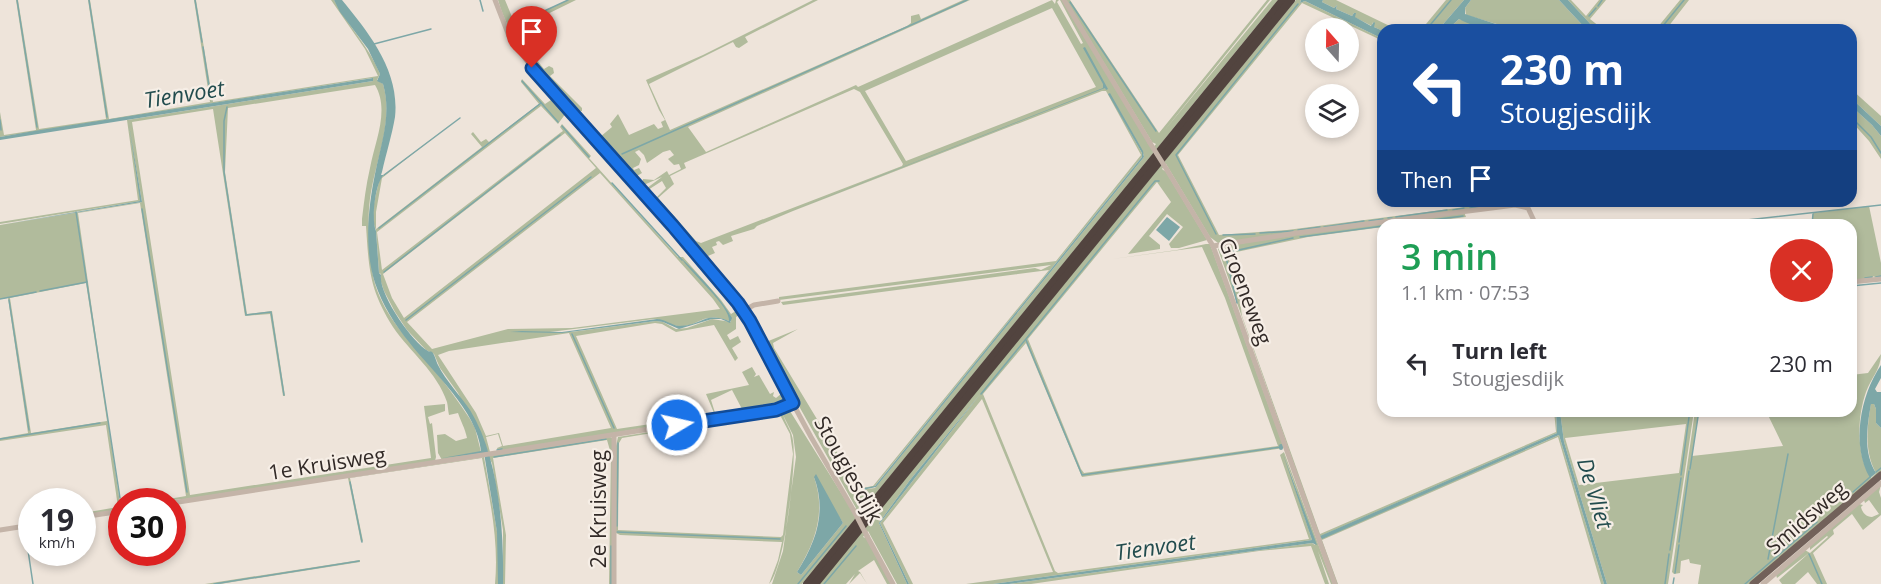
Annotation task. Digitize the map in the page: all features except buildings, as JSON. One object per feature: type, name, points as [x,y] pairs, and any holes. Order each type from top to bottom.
[{"type":"highway","points":[[807,584],[1283,0]]},
{"type":"highway","points":[[815,584],[1291,0]]},
{"type":"main road","name":"Smidsweg","points":[[1753,584],[1881,475]]},
{"type":"street","name":"Stougjesdijk","points":[[495,0],[509,36],[532,68],[673,226],[743,311],[893,584]]},
{"type":"street","name":"Groeneweg","points":[[1064,0],[1213,246],[1335,584]]},
{"type":"street","points":[[1406,219],[1499,207]]},
{"type":"street","points":[[1524,207],[1528,208],[1533,219]]},
{"type":"street","points":[[1213,246],[1377,223]]},
{"type":"street","points":[[1857,281],[1881,279]]},
{"type":"street","points":[[743,311],[754,305],[778,301]]},
{"type":"street","name":"1e Kruisweg","points":[[186,501],[776,410],[793,403]]},
{"type":"street","name":"2e Kruisweg","points":[[614,435],[614,584]]},
{"type":"street","points":[[1763,584],[1881,483]]},
{"type":"street","points":[[0,530],[18,527]]},
{"type":"green space","points":[[16,0],[18,0],[39,129],[106,119],[88,0],[90,0],[109,119],[210,102],[194,0],[196,0],[213,102],[378,76],[365,49],[331,0],[334,0],[375,64],[380,74],[377,80],[383,84],[386,97],[386,124],[369,211],[371,264],[375,284],[392,319],[437,373],[470,419],[475,428],[481,452],[484,453],[442,460],[438,453],[437,435],[445,434],[456,441],[467,438],[464,428],[458,413],[449,415],[443,391],[393,327],[375,290],[370,267],[366,226],[362,226],[362,219],[367,181],[380,126],[381,105],[375,85],[228,108],[225,172],[247,314],[272,311],[285,396],[283,396],[270,314],[245,316],[213,109],[132,122],[190,495],[431,458],[424,406],[445,404],[445,411],[428,417],[430,424],[432,423],[435,461],[186,499],[140,203],[78,213],[118,488],[115,488],[106,425],[0,441],[0,438],[28,433],[8,298],[0,299],[0,225],[142,202],[129,126],[141,201],[0,224],[0,222],[138,200],[127,120],[373,81],[372,78],[0,137],[0,112],[4,135],[36,130]],"holes":[[[86,283],[107,421],[31,433],[10,298]]]},
{"type":"green space","points":[[498,0],[505,0],[515,24],[568,0],[576,0],[517,29],[525,45],[544,69],[549,66],[553,68],[554,73],[550,76],[582,108],[582,111],[531,63],[508,27]]},
{"type":"green space","points":[[813,0],[818,0],[745,37],[748,42],[739,48],[733,42],[649,84],[670,130],[907,26],[911,23],[911,16],[919,14],[921,19],[963,0],[970,0],[688,127],[706,152],[1052,0],[1055,4],[1056,0],[1059,0],[1057,2],[1081,44],[1083,43],[1060,0],[1063,0],[1152,149],[1156,144],[1152,142],[1066,0],[1070,0],[1159,133],[1267,0],[1270,0],[1164,131],[1272,0],[1278,0],[802,584],[772,584],[775,575],[769,584],[782,542],[616,533],[616,446],[618,437],[748,416],[790,411],[853,512],[856,508],[781,374],[792,385],[777,367],[748,311],[752,314],[766,342],[798,329],[773,343],[774,348],[858,487],[873,486],[1049,270],[783,305],[781,302],[1035,268],[1041,270],[1051,265],[779,300],[779,297],[1056,261],[1141,155],[1106,91],[1102,91],[793,211],[754,229],[731,236],[733,241],[723,245],[719,241],[716,242],[717,245],[712,247],[715,253],[708,256],[661,207],[656,198],[666,188],[662,181],[648,190],[647,188],[662,177],[646,184],[642,184],[643,179],[654,180],[667,171],[669,175],[681,169],[679,164],[674,165],[668,159],[674,155],[670,150],[647,163],[639,150],[635,152],[641,159],[639,165],[633,168],[634,170],[639,168],[642,173],[637,176],[614,151],[627,166],[617,158],[600,137],[612,127],[610,124],[618,114],[629,135],[654,124],[658,129],[663,127],[661,122],[665,120],[646,80],[703,55]],"holes":[[[1052,8],[1096,87],[906,161],[865,91]],[[854,89],[860,92],[903,164],[902,166],[701,243],[696,241],[658,198],[674,184],[670,176],[686,168],[684,163]],[[1109,94],[1144,155],[1144,157],[875,488],[858,490],[837,454],[858,489],[874,487],[1142,157],[1142,153]],[[780,415],[790,434],[793,454],[781,537],[618,530],[619,443],[622,438],[756,416]],[[783,415],[793,435],[796,457],[791,492],[794,453],[792,437]],[[814,477],[843,523],[801,575],[797,572],[814,538],[817,526],[819,514]],[[787,524],[783,551],[775,575],[784,539]]]},
{"type":"green space","points":[[1296,0],[1301,0],[1300,3],[1305,1],[1340,18],[1334,18],[1302,3],[1178,155],[1219,235],[1287,230],[1465,207],[1484,207],[1396,219],[1377,219],[1377,222],[1218,243],[1210,237],[1166,164],[1162,169],[1207,240],[1171,248],[1169,244],[1183,227],[1167,214],[1149,236],[1160,245],[1160,249],[1128,254],[1171,202],[1157,182],[1028,339],[1084,473],[1278,446],[1225,298],[1202,247],[1112,259],[1210,244],[1284,448],[1082,477],[1026,343],[983,394],[1055,571],[1058,573],[1309,539],[1280,455],[1284,452],[1333,584],[1331,584],[1318,551],[1329,584],[1325,584],[1311,546],[1259,551],[1031,584],[1009,584],[1312,543],[1315,545],[1284,454],[1312,540],[993,584],[966,584],[1053,572],[982,399],[883,523],[913,584],[909,584],[880,523],[981,393],[910,480],[879,523],[907,584],[897,584],[868,531],[863,537],[866,538],[891,584],[887,584],[874,560],[858,571],[860,572],[867,584],[860,573],[849,584],[855,574],[846,584],[819,584]]},
{"type":"green space","points":[[1323,0],[1336,0],[1386,24],[1377,24],[1377,28],[1374,27],[1373,22],[1372,26],[1354,17],[1354,13],[1352,16],[1336,9],[1337,5],[1334,8],[1322,2]]},
{"type":"green space","points":[[1446,0],[1464,0],[1443,24],[1426,24]]},
{"type":"green space","points":[[1471,0],[1559,0],[1581,24],[1497,24],[1466,15],[1465,8]]},
{"type":"green space","points":[[1568,0],[1571,0],[1586,16],[1599,0],[1606,0],[1590,19],[1596,24],[1590,24]]},
{"type":"green space","points":[[1680,0],[1689,0],[1670,24],[1660,24]]},
{"type":"green space","points":[[1459,19],[1473,24],[1454,24]]},
{"type":"green space","points":[[1359,27],[1377,36],[1377,38],[1359,30]]},
{"type":"green space","points":[[522,79],[545,104],[551,100],[555,101],[566,113],[558,124],[541,106],[377,232],[382,270],[563,131],[560,127],[562,124],[591,156],[589,158],[678,257],[683,257],[731,314],[739,309],[742,313],[736,317],[736,329],[727,335],[730,340],[738,336],[741,342],[732,348],[738,358],[735,361],[714,325],[676,332],[662,324],[655,323],[576,336],[617,429],[711,415],[714,413],[706,394],[749,385],[742,372],[752,367],[756,374],[754,377],[759,375],[770,394],[774,392],[773,396],[776,398],[781,394],[777,379],[784,397],[782,405],[741,414],[742,409],[732,390],[711,400],[716,416],[498,452],[497,448],[502,446],[498,434],[486,437],[490,452],[488,452],[458,393],[440,368],[434,354],[426,350],[407,330],[384,291],[379,273],[373,212],[380,178],[459,118],[382,178],[376,212],[376,229],[482,147],[471,134],[473,132],[481,142],[486,139],[489,142],[539,104],[521,82]],"holes":[[[565,133],[596,168],[404,318],[392,298],[383,274]],[[600,173],[720,309],[572,328],[508,329],[432,349],[407,322]],[[718,299],[730,315],[731,322],[712,319],[687,328],[676,329],[656,321],[571,332],[550,332],[654,319],[685,326],[713,317],[729,321],[730,316]],[[569,333],[611,428],[503,446],[499,433],[486,436],[476,413],[438,355],[449,351]]]},
{"type":"green space","points":[[1857,94],[1881,116],[1881,126],[1857,104]]},
{"type":"green space","points":[[1857,111],[1881,136],[1881,159],[1857,128]]},
{"type":"green space","points":[[1869,206],[1881,263],[1881,277],[1875,278],[1874,276],[1857,280],[1857,219],[1812,219],[1813,213]]},
{"type":"green space","points":[[1464,212],[1466,217],[1450,219],[1412,219]]},
{"type":"green space","points":[[1377,224],[1377,228],[1308,237],[1227,254],[1238,287],[1242,316],[1320,534],[1556,432],[1556,417],[1557,433],[1321,536],[1322,538],[1559,435],[1604,584],[1601,584],[1558,437],[1322,540],[1338,584],[1336,584],[1218,249],[1293,235]]},
{"type":"green space","points":[[1881,354],[1863,402],[1860,447],[1871,478],[1876,473],[1868,448],[1871,403],[1876,409],[1876,423],[1881,428],[1881,472],[1750,584],[1698,584],[1701,565],[1690,563],[1689,559],[1681,561],[1680,573],[1674,574],[1672,572],[1694,417],[1698,417],[1692,456],[1783,446],[1769,417],[1857,417],[1857,374],[1868,373]]},
{"type":"green space","points":[[1561,417],[1693,417],[1668,584],[1607,584],[1564,442]],"holes":[[[1686,424],[1679,473],[1579,485],[1565,438]]]},
{"type":"green space","points":[[612,438],[613,584],[609,584],[611,454],[607,440],[493,458],[506,535],[505,584],[503,584],[503,530],[492,463],[488,456]]},
{"type":"green space","points":[[484,457],[498,537],[498,584],[495,584],[496,552],[493,521],[482,458],[350,478],[363,541],[361,542],[348,478]]},
{"type":"green space","points":[[1881,485],[1879,492],[1881,515],[1863,530],[1852,514],[1833,530],[1834,534],[1813,553],[1827,584],[1817,584],[1808,572],[1795,584],[1782,584],[1779,580],[1809,553],[1777,578],[1776,575],[1805,550],[1810,553],[1828,537],[1810,550],[1810,546],[1859,504],[1863,505],[1862,511],[1868,516],[1879,514],[1869,500],[1865,503],[1864,500]]},
{"type":"green space","points":[[108,509],[108,512],[96,514],[96,511]]},
{"type":"green space","points":[[360,560],[360,562],[220,584],[205,584]]},
{"type":"water","points":[[334,0],[342,0],[372,39],[388,68],[393,84],[395,117],[381,175],[384,175],[376,193],[374,211],[379,273],[390,305],[413,338],[433,353],[441,371],[470,410],[488,449],[501,518],[503,584],[498,584],[497,532],[484,453],[442,458],[481,451],[478,436],[463,407],[394,321],[375,283],[369,256],[369,214],[385,129],[385,95],[383,84],[377,81],[380,74],[368,49],[340,12]]},
{"type":"water","points":[[1301,0],[1323,0],[1322,2],[1334,8],[1337,5],[1336,9],[1352,16],[1356,13],[1357,18],[1340,18],[1305,1],[1300,3]]},
{"type":"water","points":[[1464,0],[1471,0],[1465,8],[1465,14],[1496,24],[1471,24],[1459,19],[1454,24],[1443,24]]},
{"type":"water","points":[[1559,0],[1568,0],[1590,24],[1581,24]]},
{"type":"water","points":[[1359,19],[1371,26],[1374,22],[1377,36],[1359,27]]},
{"type":"water","points":[[1085,47],[1108,89],[1105,88],[704,245],[1103,88],[1083,48]]},
{"type":"water","points":[[373,78],[373,81],[0,140],[0,137],[34,131]]},
{"type":"water","points":[[1110,93],[1143,151],[1144,157],[876,487],[858,491],[836,454],[858,489],[875,486],[1142,157],[1142,153],[1108,94]]},
{"type":"water","points":[[1857,104],[1881,126],[1881,136],[1857,111]]},
{"type":"water","points":[[129,125],[142,202],[0,225],[140,201]]},
{"type":"water","points":[[1167,217],[1180,227],[1169,241],[1156,230]]},
{"type":"water","points":[[681,258],[722,302],[732,318],[730,323],[721,319],[712,319],[679,329],[656,321],[562,333],[510,332],[562,332],[657,319],[679,326],[708,318],[721,318],[729,321],[724,307]]},
{"type":"water","points":[[1881,365],[1881,378],[1875,389],[1881,392],[1881,428],[1876,423],[1874,404],[1871,404],[1867,430],[1869,457],[1876,473],[1870,478],[1861,451],[1861,421],[1868,391]]},
{"type":"water","points":[[981,393],[880,523],[909,584],[907,584],[879,523],[910,480]]},
{"type":"water","points":[[1556,417],[1561,417],[1564,442],[1607,584],[1604,584],[1559,435],[1322,539],[1320,536],[1557,433]]},
{"type":"water","points":[[1283,454],[1317,545],[1312,543],[1009,584],[993,584],[1312,540]]},
{"type":"water","points":[[816,474],[843,523],[801,575],[797,572],[810,549],[818,526],[820,502],[814,477]]},
{"type":"waterway","points":[[17,0],[37,127]]},
{"type":"waterway","points":[[89,0],[107,117]]},
{"type":"waterway","points":[[195,0],[202,42]]},
{"type":"waterway","points":[[480,0],[483,11]]},
{"type":"waterway","points":[[516,24],[568,0]]},
{"type":"waterway","points":[[622,154],[967,0]]},
{"type":"waterway","points":[[1431,24],[1451,0]]},
{"type":"waterway","points":[[1598,6],[1602,0]]},
{"type":"waterway","points":[[1664,24],[1684,0]]},
{"type":"waterway","points":[[1070,2],[1156,131]]},
{"type":"waterway","points":[[1216,234],[1176,155],[1298,4]]},
{"type":"waterway","points":[[1589,16],[1596,8]]},
{"type":"waterway","points":[[374,44],[431,29]]},
{"type":"waterway","name":"Tienvoet","points":[[203,47],[211,99]]},
{"type":"waterway","points":[[522,81],[558,122]]},
{"type":"waterway","points":[[379,228],[541,103]]},
{"type":"waterway","name":"Tienvoet","points":[[227,107],[224,121],[224,172],[246,315],[271,312],[284,395]]},
{"type":"waterway","points":[[384,175],[460,118]]},
{"type":"waterway","points":[[0,120],[1,130]]},
{"type":"waterway","points":[[1857,123],[1871,137],[1881,153]]},
{"type":"waterway","points":[[562,126],[589,157]]},
{"type":"waterway","points":[[384,272],[560,135]]},
{"type":"waterway","points":[[406,320],[591,177]]},
{"type":"waterway","points":[[981,394],[1155,181],[1159,181]]},
{"type":"waterway","points":[[612,183],[682,260]]},
{"type":"waterway","points":[[1756,219],[1881,205]]},
{"type":"waterway","points":[[1470,208],[1477,207]]},
{"type":"waterway","points":[[1453,210],[1464,208]]},
{"type":"waterway","points":[[142,209],[187,492]]},
{"type":"waterway","points":[[1396,217],[1447,210]]},
{"type":"waterway","points":[[76,212],[118,488]]},
{"type":"waterway","points":[[1813,214],[1813,219]]},
{"type":"waterway","points":[[1439,219],[1463,216]]},
{"type":"waterway","points":[[1369,221],[1377,220]]},
{"type":"waterway","points":[[1324,227],[1364,221]]},
{"type":"waterway","points":[[1298,230],[1320,227]]},
{"type":"waterway","points":[[1300,237],[1377,227]]},
{"type":"waterway","points":[[1260,233],[1293,231]]},
{"type":"waterway","points":[[1223,235],[1255,234]]},
{"type":"waterway","points":[[1237,303],[1225,253],[1293,238]]},
{"type":"waterway","points":[[1876,277],[1881,276]]},
{"type":"waterway","points":[[1865,278],[1872,277]]},
{"type":"waterway","points":[[40,291],[87,282]]},
{"type":"waterway","points":[[1857,285],[1881,283]]},
{"type":"waterway","points":[[0,299],[36,292]]},
{"type":"waterway","points":[[9,300],[29,430]]},
{"type":"waterway","points":[[572,334],[614,428]]},
{"type":"waterway","points":[[1026,340],[1082,475],[1281,447]]},
{"type":"waterway","points":[[1681,475],[1689,417]]},
{"type":"waterway","points":[[1690,469],[1698,417]]},
{"type":"waterway","points":[[0,439],[100,423]]},
{"type":"waterway","points":[[494,457],[606,439]]},
{"type":"waterway","points":[[617,526],[618,443]]},
{"type":"waterway","points":[[497,450],[502,449]]},
{"type":"waterway","points":[[1768,559],[1788,454]]},
{"type":"waterway","points":[[1876,472],[1881,468]]},
{"type":"waterway","points":[[1679,542],[1689,471]]},
{"type":"waterway","points":[[1853,492],[1870,477]]},
{"type":"waterway","points":[[1670,550],[1681,478]]},
{"type":"waterway","points":[[350,482],[362,542]]},
{"type":"waterway","points":[[865,489],[866,500]]},
{"type":"waterway","points":[[1745,584],[1817,522]]},
{"type":"waterway","points":[[798,584],[846,526]]},
{"type":"waterway","points":[[617,532],[780,539]]},
{"type":"waterway","points":[[1675,573],[1679,545]]},
{"type":"waterway","points":[[611,546],[611,584]]},
{"type":"waterway","points":[[824,584],[856,546]]},
{"type":"waterway","points":[[1665,584],[1669,554]]},
{"type":"waterway","points":[[1809,554],[1822,584]]},
{"type":"waterway","points":[[214,584],[359,561]]},
{"type":"waterway","points":[[30,566],[33,584]]},
{"type":"waterway","points":[[1673,584],[1674,578]]},
{"type":"route","points":[[532,68],[673,226],[738,303],[750,321],[793,403],[776,410],[677,425]]},
{"type":"water label","name":"De Vliet","points":[[1596,493]]}]
